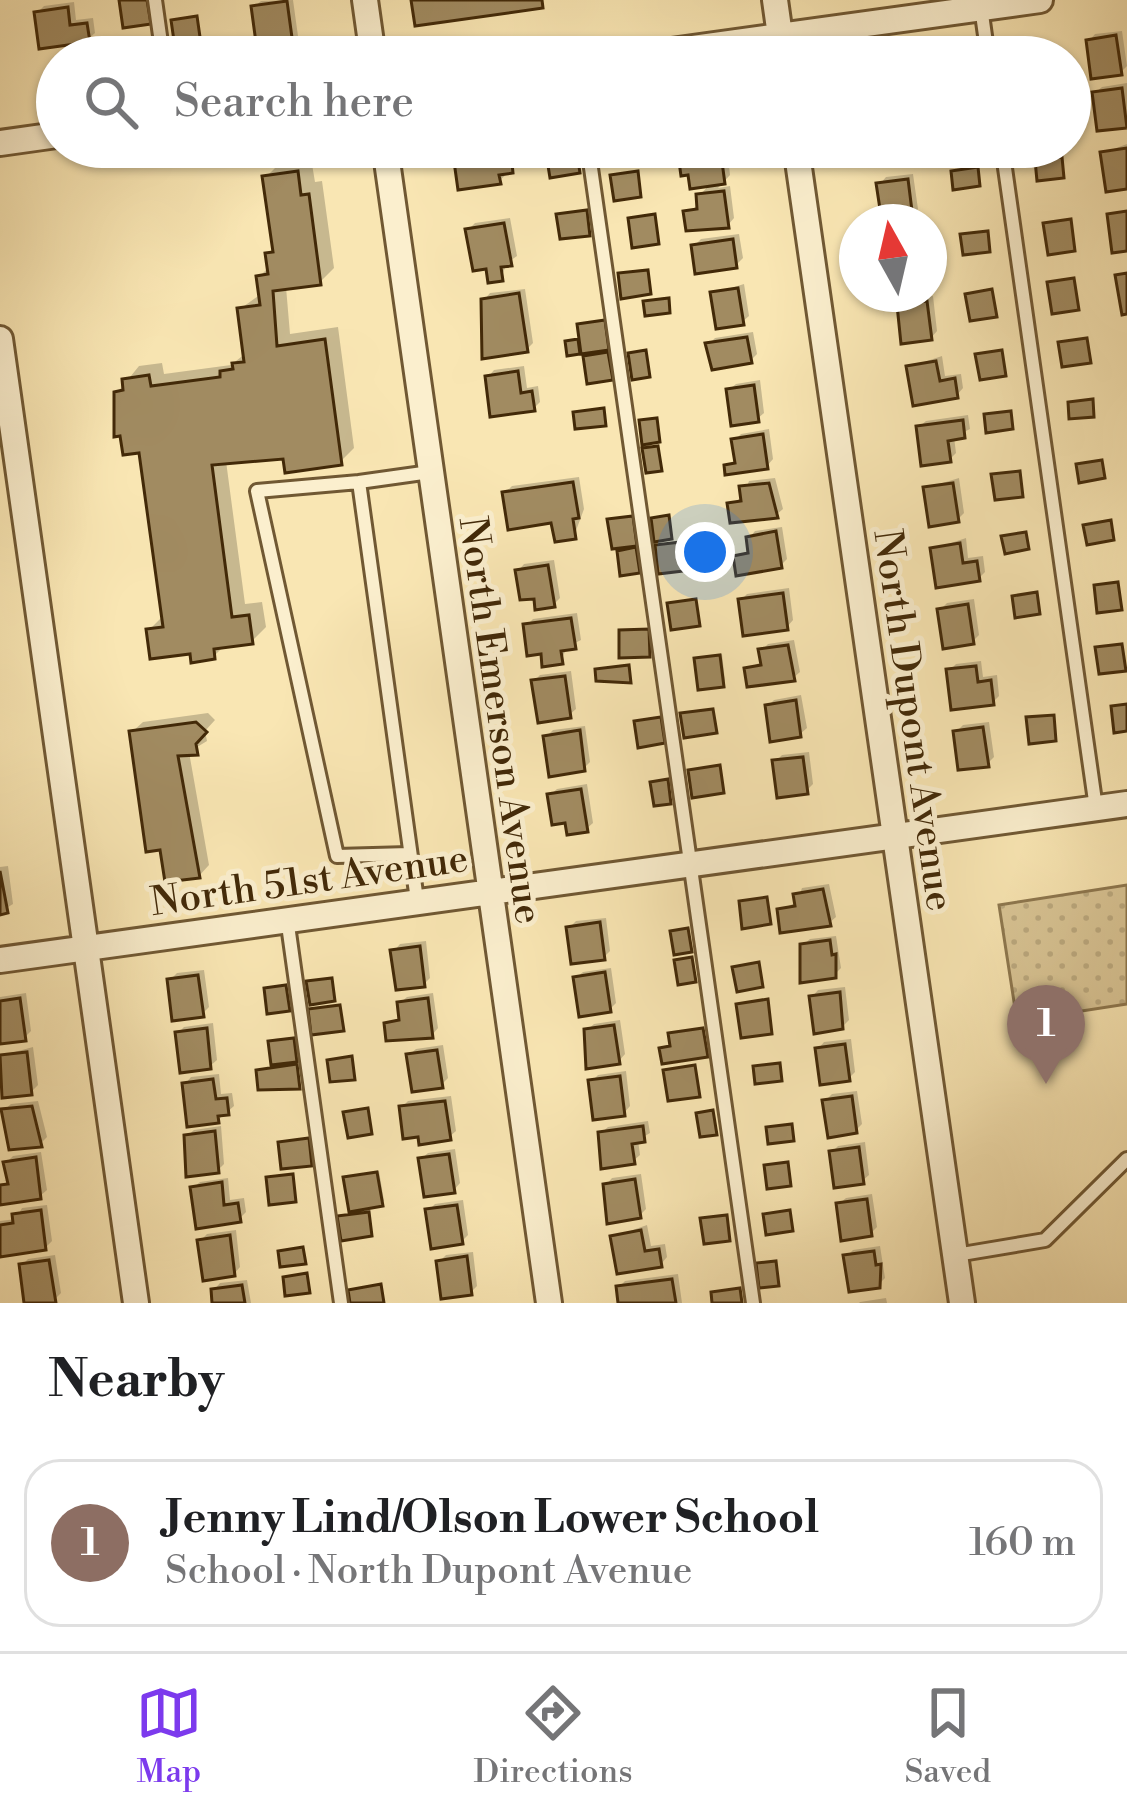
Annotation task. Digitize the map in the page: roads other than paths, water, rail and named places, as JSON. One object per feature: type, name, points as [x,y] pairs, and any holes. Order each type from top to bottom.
[{"type":"street","points":[[365,0],[370,36]]},
{"type":"street","points":[[775,0],[780,36]]},
{"type":"street","points":[[829,36],[981,4],[1040,0]]},
{"type":"street","points":[[0,143],[36,138]]},
{"type":"street","name":"North Emerson Avenue","points":[[389,168],[549,1303]]},
{"type":"street","name":"North Dupont Avenue","points":[[799,168],[962,1303]]},
{"type":"street","points":[[0,339],[136,1303]]},
{"type":"street","name":"North 51st Avenue","points":[[0,960],[1127,804]]},
{"type":"lane","points":[[155,0],[160,36]]},
{"type":"lane","points":[[981,4],[985,36]]},
{"type":"lane","points":[[591,168],[753,1303]]},
{"type":"lane","points":[[1005,168],[1096,808]]},
{"type":"lane","points":[[410,854],[337,856],[257,491],[432,472]]},
{"type":"lane","points":[[359,482],[416,900]]},
{"type":"lane","points":[[286,917],[341,1303]]},
{"type":"lane","points":[[954,1255],[1045,1240],[1127,1159]]},
{"type":"place","name":"Jenny Lind/Olson Lower School","points":[[1046,1084]]}]
